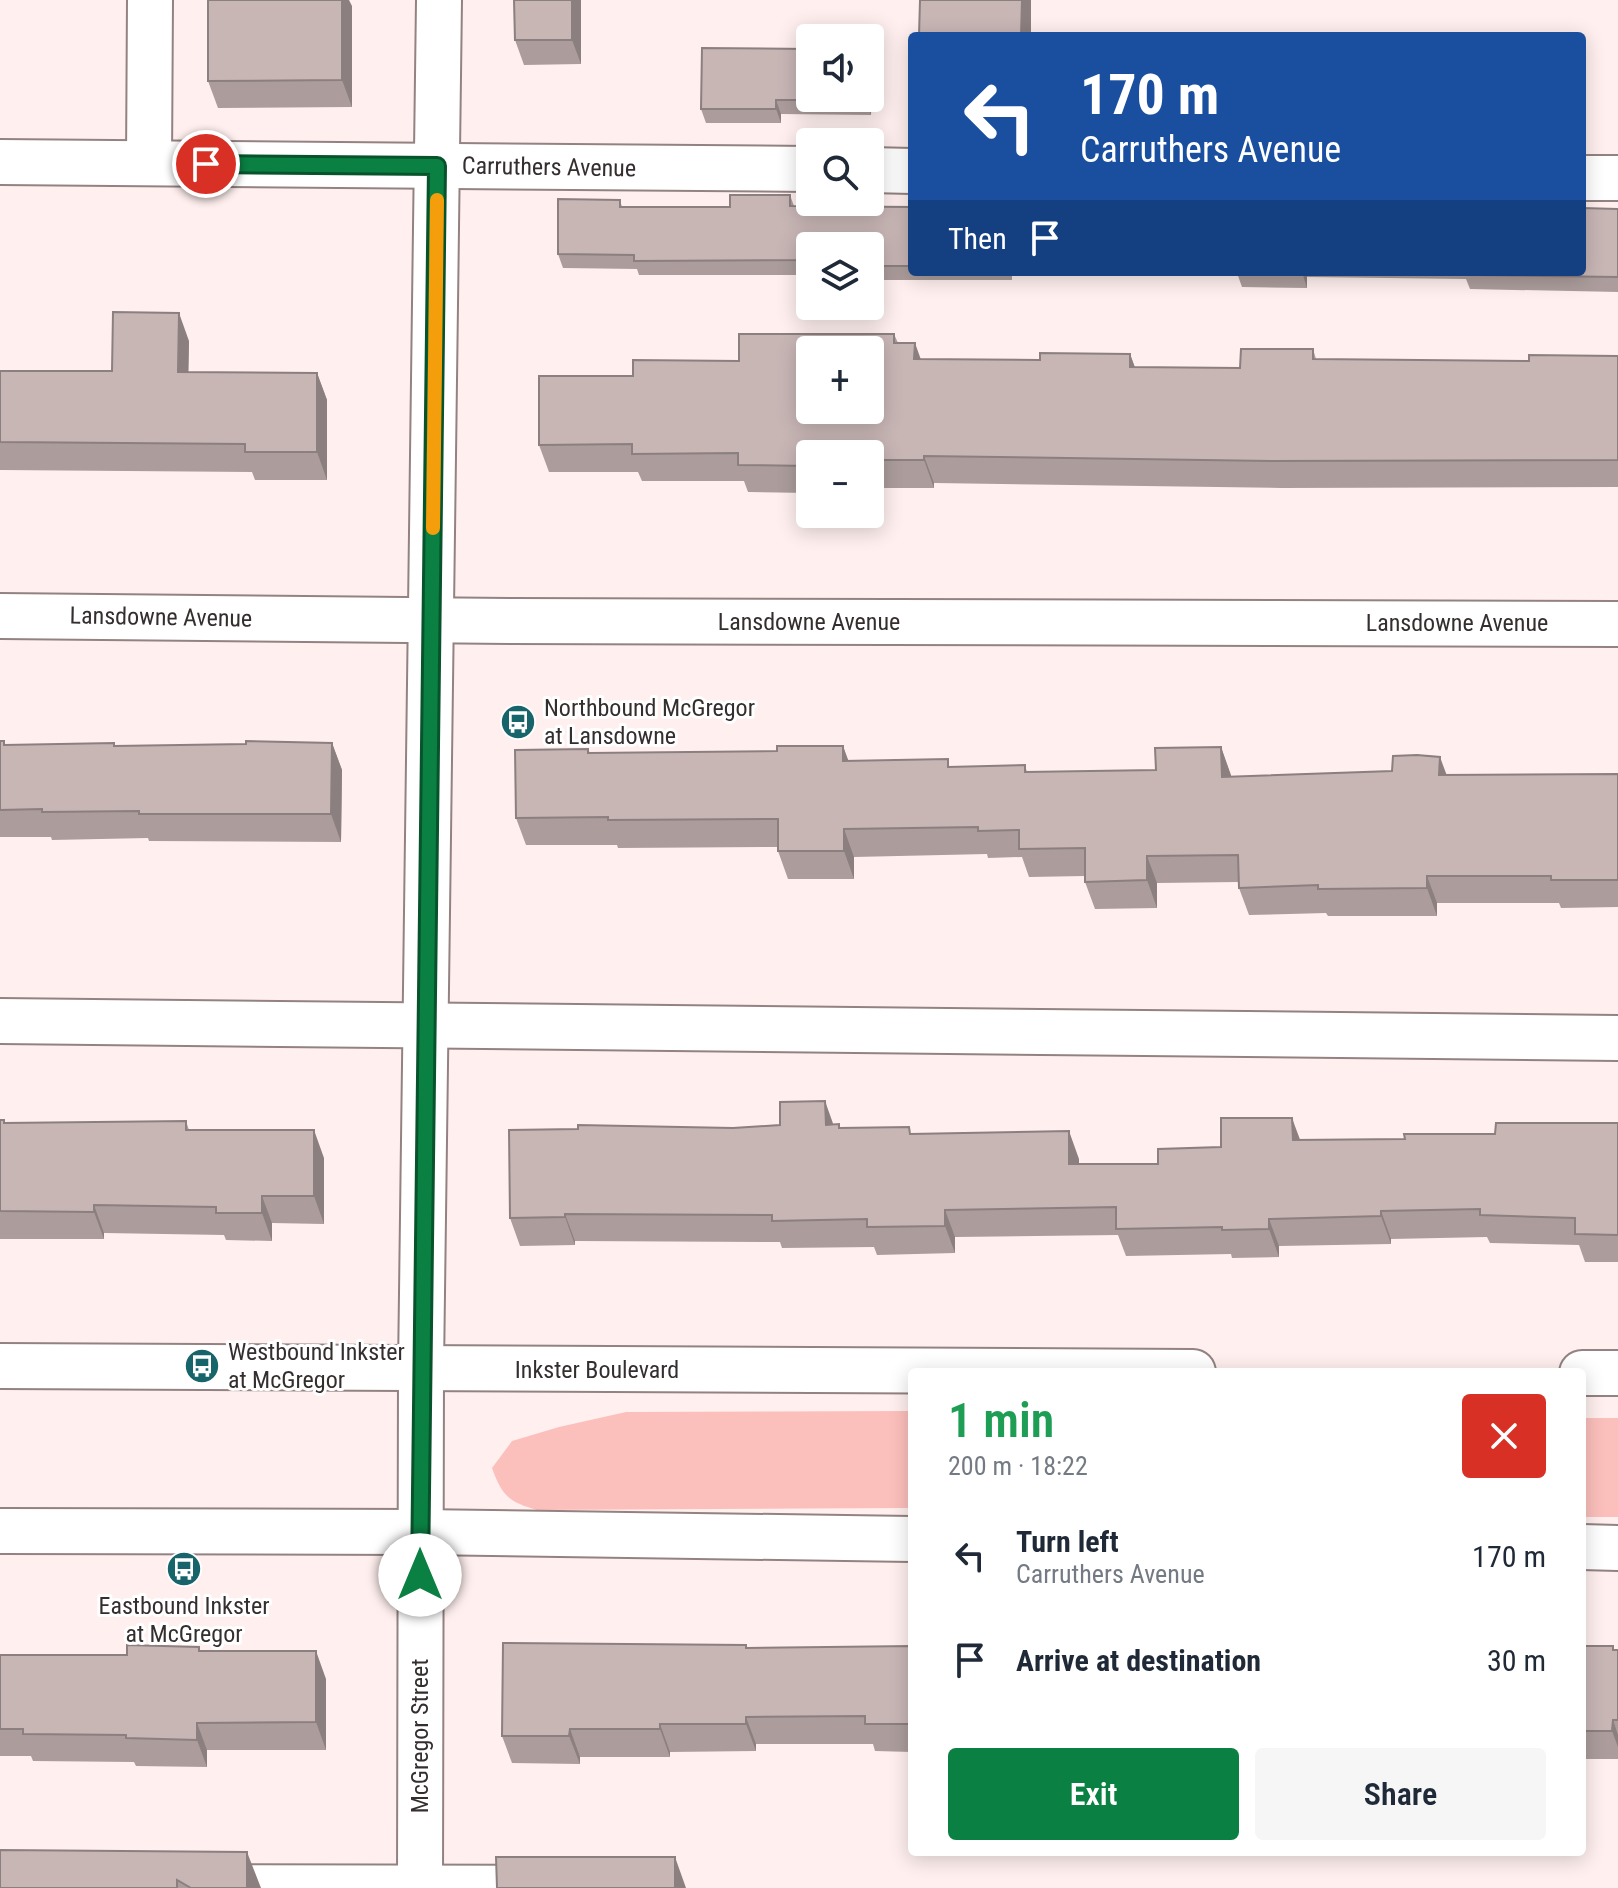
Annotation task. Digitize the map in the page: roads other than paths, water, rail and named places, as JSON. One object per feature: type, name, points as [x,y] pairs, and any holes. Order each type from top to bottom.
[{"type":"main road","points":[[149,163],[150,0]]},
{"type":"main road","name":"McGregor Street","points":[[420,1888],[421,1369],[439,0]]},
{"type":"main road","name":"Carruthers Avenue","points":[[0,162],[796,169]]},
{"type":"main road","points":[[884,170],[908,171]]},
{"type":"main road","points":[[1586,178],[1618,178]]},
{"type":"main road","name":"Lansdowne Avenue","points":[[0,616],[1618,624]]},
{"type":"main road","points":[[0,1021],[1618,1038]]},
{"type":"main road","name":"Inkster Boulevard","points":[[0,1366],[908,1371]]},
{"type":"main road","points":[[1586,1373],[1618,1373]]},
{"type":"main road","points":[[0,1531],[420,1532],[908,1539]]},
{"type":"main road","points":[[1586,1547],[1618,1548]]},
{"type":"main road","points":[[170,1887],[560,1888]]},
{"type":"place","name":"Northbound McGregor at Lansdowne","points":[[518,722]]},
{"type":"place","name":"Westbound Inkster at McGregor","points":[[202,1366]]},
{"type":"place","name":"Eastbound Inkster at McGregor","points":[[184,1569]]}]
